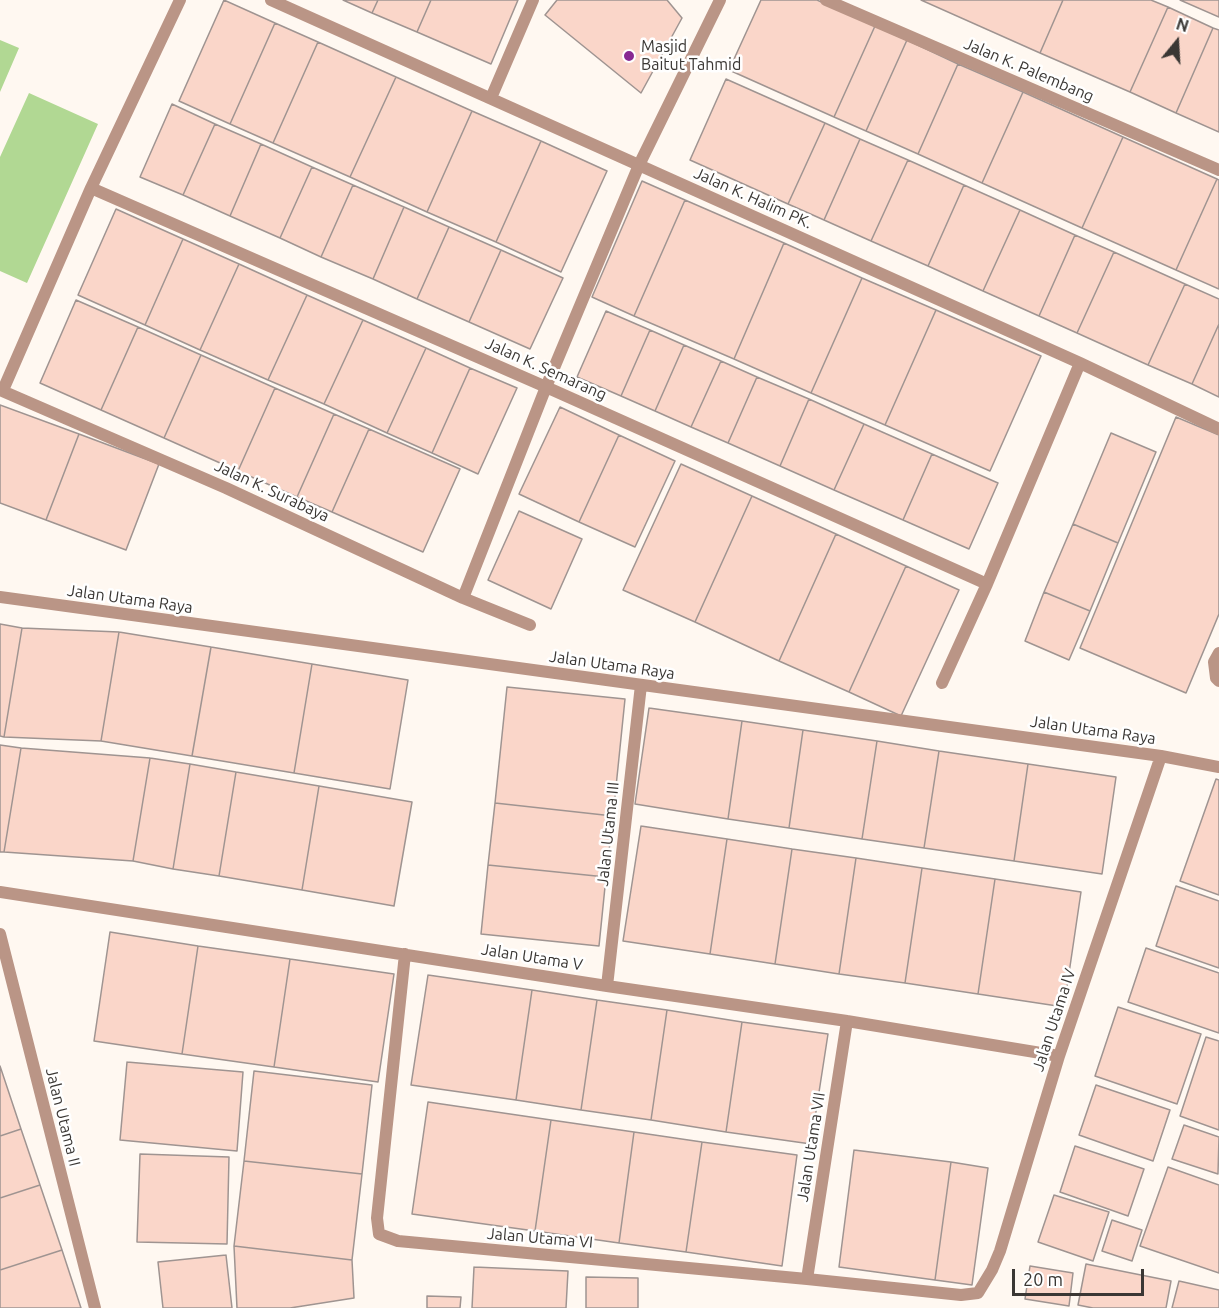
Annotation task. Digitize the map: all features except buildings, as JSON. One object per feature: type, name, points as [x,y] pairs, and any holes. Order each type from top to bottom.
[{"type":"street","points":[[1,390],[180,0]]},
{"type":"street","name":"Jalan K. Halim PK.","points":[[272,0],[1080,363],[1219,429]]},
{"type":"street","points":[[490,98],[533,0]]},
{"type":"street","points":[[463,598],[546,387],[639,165],[720,0]]},
{"type":"street","name":"Jalan K. Palembang","points":[[826,0],[1219,170]]},
{"type":"street","name":"Jalan K. Semarang","points":[[92,188],[987,584]]},
{"type":"street","points":[[942,683],[987,584],[1080,363]]},
{"type":"street","name":"Jalan K. Surabaya","points":[[1,390],[226,488],[463,598],[530,625]]},
{"type":"street","name":"Jalan Utama Raya","points":[[0,597],[1161,756],[1219,767]]},
{"type":"street","points":[[1219,653],[1214,662],[1216,678],[1219,681]]},
{"type":"street","name":"Jalan Utama III","points":[[607,986],[641,685]]},
{"type":"street","name":"Jalan Utama IV","points":[[978,1293],[1000,1251],[1059,1056],[1161,756]]},
{"type":"street","name":"Jalan Utama V","points":[[0,892],[847,1021],[1059,1056]]},
{"type":"street","name":"Jalan Utama II","points":[[0,934],[95,1308]]},
{"type":"street","name":"Jalan Utama VI","points":[[405,954],[377,1218],[379,1234],[398,1241],[961,1295],[978,1293]]},
{"type":"street","name":"Jalan Utama VII","points":[[807,1279],[847,1021]]},
{"type":"green space","points":[[0,40],[19,48],[0,92]]},
{"type":"green space","points":[[29,93],[98,124],[27,283],[0,271],[0,157]]},
{"type":"place","name":"Masjid Baitut Tahmid","points":[[629,56]]}]
